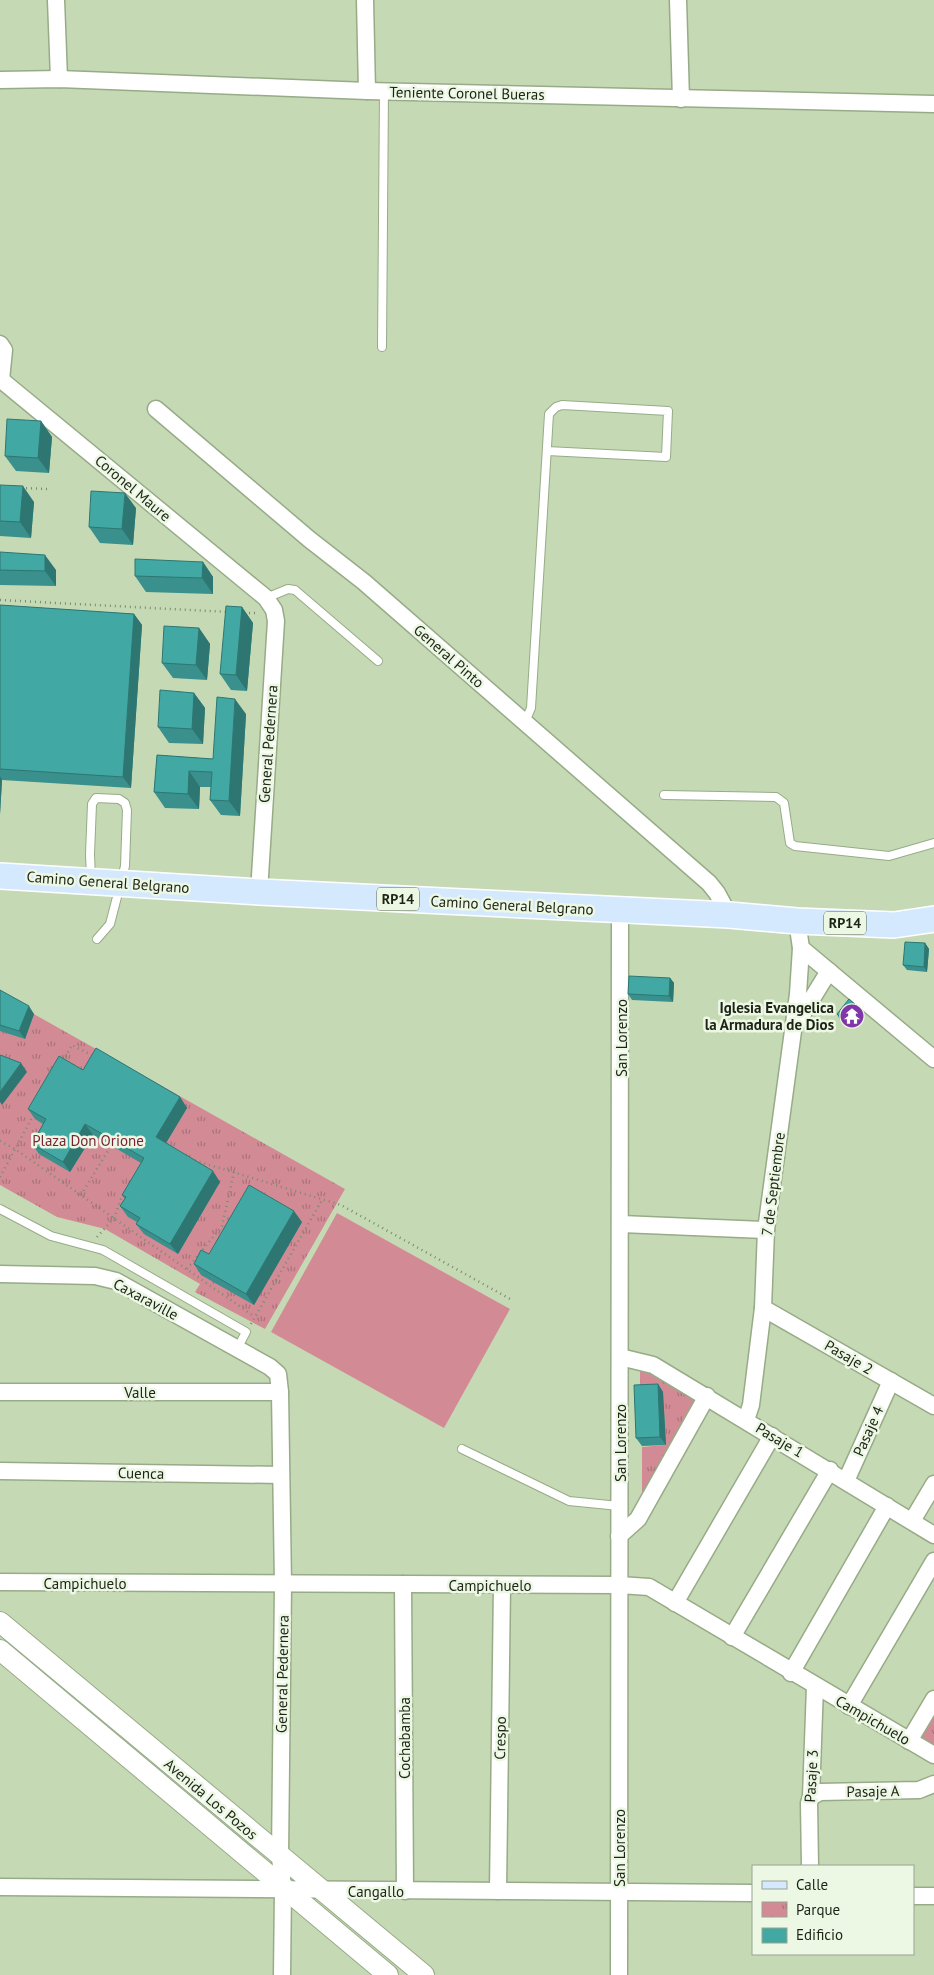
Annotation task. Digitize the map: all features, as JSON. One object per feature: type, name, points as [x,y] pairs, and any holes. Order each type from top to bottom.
[{"type":"main road","name":"Camino General Belgrano","points":[[0,876],[258,892],[729,915],[797,922],[894,925]]},
{"type":"main road","name":"RP14","points":[[894,925],[934,919]]},
{"type":"street","points":[[56,0],[59,79]]},
{"type":"street","points":[[365,0],[367,91]]},
{"type":"street","points":[[678,0],[681,99]]},
{"type":"street","name":"Teniente Coronel Bueras","points":[[0,80],[59,79],[367,91],[934,104]]},
{"type":"street","points":[[0,344],[4,350],[0,379]]},
{"type":"street","name":"Coronel Maure","points":[[0,379],[264,606]]},
{"type":"street","name":"General Pinto","points":[[156,409],[309,539],[364,582],[709,883],[718,893],[729,915]]},
{"type":"street","name":"General Pedernera","points":[[258,892],[276,622],[274,610],[264,606]]},
{"type":"street","name":"San Lorenzo","points":[[619,1975],[620,910]]},
{"type":"street","points":[[797,922],[801,948],[934,1060]]},
{"type":"street","name":"Camino General Belgrano","points":[[894,925],[934,928]]},
{"type":"street","name":"7 de Septiembre","points":[[746,1420],[751,1405],[763,1308],[766,1230],[793,1029],[801,948]]},
{"type":"street","points":[[793,1029],[829,971]]},
{"type":"street","points":[[621,1224],[766,1230]]},
{"type":"street","name":"Caxaraville","points":[[0,1274],[107,1278],[116,1281],[237,1348],[278,1374]]},
{"type":"street","name":"Pasaje 2","points":[[763,1308],[934,1406]]},
{"type":"street","name":"Pasaje 1","points":[[620,1357],[653,1365],[830,1470],[934,1536]]},
{"type":"street","name":"General Pedernera","points":[[278,1374],[280,1392],[283,1584],[280,1856],[284,1889],[282,1975]]},
{"type":"street","name":"Pasaje 4","points":[[846,1481],[891,1381]]},
{"type":"street","name":"Valle","points":[[0,1392],[280,1392]]},
{"type":"street","points":[[619,1536],[638,1519],[707,1396]]},
{"type":"street","points":[[675,1603],[772,1436]]},
{"type":"street","points":[[732,1637],[830,1470]]},
{"type":"street","name":"Cuenca","points":[[0,1471],[281,1475]]},
{"type":"street","points":[[912,1521],[934,1484]]},
{"type":"street","points":[[791,1673],[887,1506]]},
{"type":"street","points":[[849,1706],[934,1561]]},
{"type":"street","name":"Campichuelo","points":[[0,1582],[619,1585],[649,1587],[791,1673],[934,1755]]},
{"type":"street","name":"Cochabamba","points":[[403,1584],[405,1891]]},
{"type":"street","name":"Crespo","points":[[498,1891],[502,1585]]},
{"type":"street","name":"Avenida Los Pozos","points":[[0,1622],[424,1975]]},
{"type":"street","name":"Avenida Los Pozos","points":[[0,1650],[388,1975]]},
{"type":"street","name":"Pasaje 3","points":[[810,1865],[809,1803],[811,1797],[815,1686]]},
{"type":"street","points":[[909,1741],[934,1699]]},
{"type":"street","name":"Pasaje A","points":[[811,1797],[820,1792],[919,1790],[934,1784]]},
{"type":"street","name":"Cangallo","points":[[0,1887],[752,1893]]},
{"type":"street","points":[[914,1896],[934,1896]]},
{"type":"lane","points":[[382,347],[384,91]]},
{"type":"lane","points":[[525,722],[531,708],[547,451],[550,414],[556,407],[562,405],[668,411],[666,457],[547,451]]},
{"type":"lane","points":[[264,606],[288,590],[295,590],[378,661]]},
{"type":"lane","points":[[664,796],[776,798],[784,803],[790,843],[795,846],[889,856],[934,843]]},
{"type":"lane","points":[[91,881],[92,804],[96,798],[120,799],[125,803],[127,816],[125,866],[119,883],[110,924],[97,939]]},
{"type":"lane","points":[[0,1208],[41,1232],[103,1250],[246,1332],[237,1348]]},
{"type":"lane","points":[[462,1449],[570,1501],[620,1506]]},
{"type":"path","points":[[20,488],[49,490]]},
{"type":"path","points":[[0,600],[232,612]]},
{"type":"path","points":[[242,612],[264,606]]},
{"type":"path","points":[[62,1062],[72,1045],[96,1058]]},
{"type":"path","points":[[0,1176],[39,1106]]},
{"type":"path","points":[[0,1141],[15,1149],[255,1317]]},
{"type":"path","points":[[81,1195],[109,1149]]},
{"type":"path","points":[[183,1156],[341,1205],[512,1300]]},
{"type":"path","points":[[187,1269],[222,1226],[234,1172]]},
{"type":"path","points":[[89,1246],[114,1218],[121,1199],[127,1193]]},
{"type":"path","points":[[246,1332],[322,1200]]},
{"type":"green space","name":"Plaza Don Orione","points":[[0,995],[345,1189],[265,1329],[195,1292],[200,1284],[105,1229],[57,1217],[0,1185]]},
{"type":"green space","points":[[337,1213],[510,1309],[444,1428],[271,1332]]},
{"type":"green space","points":[[640,1370],[651,1370],[701,1399],[642,1501],[642,1447],[666,1445],[663,1392],[640,1393]]},
{"type":"green space","points":[[934,1712],[934,1747],[918,1738]]},
{"type":"building","points":[[7,419],[41,421],[38,458],[5,456]]},
{"type":"building","points":[[0,485],[23,486],[20,522],[0,521]]},
{"type":"building","points":[[91,491],[125,493],[122,529],[89,527]]},
{"type":"building","points":[[0,552],[45,555],[45,571],[0,570]]},
{"type":"building","points":[[135,559],[203,562],[202,578],[135,576]]},
{"type":"building","points":[[0,605],[134,614],[123,777],[0,769]]},
{"type":"building","points":[[226,606],[242,607],[236,675],[220,674]]},
{"type":"building","points":[[164,626],[199,628],[196,665],[162,663]]},
{"type":"building","points":[[160,690],[194,693],[192,729],[158,727]]},
{"type":"building","points":[[217,697],[235,699],[229,801],[210,800],[212,772],[189,771],[188,794],[154,792],[157,755],[213,759]]},
{"type":"building","points":[[905,942],[925,943],[924,967],[903,965]]},
{"type":"building","points":[[629,976],[670,978],[669,996],[628,994]]},
{"type":"building","points":[[0,990],[29,1006],[19,1031],[0,1025]]},
{"type":"building","points":[[849,999],[859,1008],[846,1023],[837,1014]]},
{"type":"building","points":[[96,1048],[180,1097],[156,1137],[213,1171],[170,1244],[136,1224],[140,1218],[120,1206],[126,1197],[122,1195],[144,1158],[85,1124],[63,1162],[32,1144],[46,1119],[28,1109],[59,1056],[83,1070]]},
{"type":"building","points":[[0,1055],[21,1063],[0,1092]]},
{"type":"building","points":[[249,1185],[294,1211],[246,1294],[194,1264],[201,1250],[209,1254]]},
{"type":"building","points":[[658,1384],[660,1437],[636,1438],[634,1385]]},
{"type":"place","name":"Iglesia Evangelica la Armadura de Dios","points":[[852,1016]]}]
